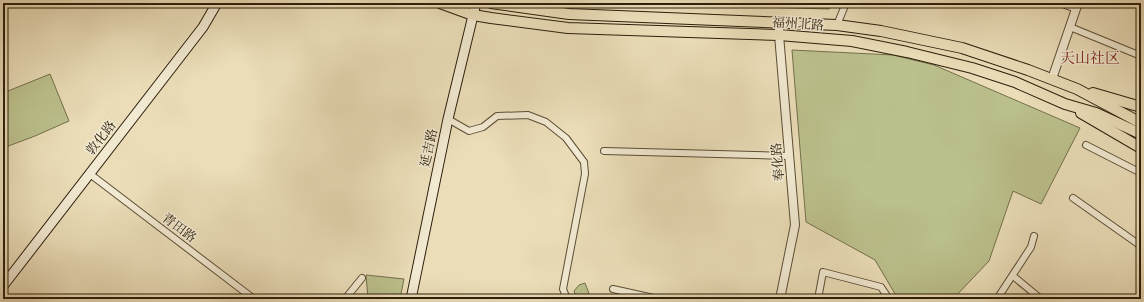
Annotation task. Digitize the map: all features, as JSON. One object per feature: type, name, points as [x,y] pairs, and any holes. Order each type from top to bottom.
[{"type":"main road","name":"敦化路","points":[[3,286],[203,27],[217,3]]},
{"type":"main road","name":"福州北路","points":[[440,3],[473,15],[568,28],[779,35],[852,42],[907,52],[972,68],[1008,80],[1065,104],[1096,113],[1141,134]]},
{"type":"main road","name":"延吉路","points":[[411,299],[448,119],[476,3]]},
{"type":"main road","name":"福州北路","points":[[491,3],[569,14],[779,21],[837,25],[914,37],[962,48],[1018,66],[1077,89],[1141,123]]},
{"type":"main road","points":[[1077,89],[1141,107]]},
{"type":"main road","points":[[1104,96],[1141,114]]},
{"type":"main road","points":[[1065,104],[1141,148]]},
{"type":"main road","points":[[1090,118],[1141,141]]},
{"type":"street","points":[[837,25],[846,3]]},
{"type":"street","points":[[1052,79],[1077,6],[1060,3]]},
{"type":"street","name":"奉化路","points":[[779,21],[795,225],[780,299]]},
{"type":"street","points":[[1070,27],[1141,56]]},
{"type":"street","points":[[448,119],[468,131],[483,127],[497,116],[528,115],[546,122],[566,138],[584,162],[585,174],[563,289],[567,299]]},
{"type":"street","points":[[1086,145],[1141,173]]},
{"type":"street","points":[[604,151],[789,156]]},
{"type":"street","name":"青田路","points":[[90,174],[254,299]]},
{"type":"street","points":[[1073,198],[1141,246]]},
{"type":"street","points":[[997,299],[1031,247],[1034,236]]},
{"type":"street","points":[[818,299],[823,272],[881,287],[889,299]]},
{"type":"street","points":[[1012,276],[1042,299]]},
{"type":"street","points":[[345,299],[362,278]]},
{"type":"street","points":[[613,289],[658,299]]},
{"type":"street","points":[[881,299],[884,292]]},
{"type":"green space","points":[[613,3],[833,3],[829,9]]},
{"type":"green space","points":[[792,50],[893,55],[934,65],[1080,128],[1041,204],[1013,191],[989,261],[953,299],[898,299],[875,260],[806,222]]},
{"type":"green space","points":[[50,74],[69,121],[3,148],[3,93]]},
{"type":"green space","points":[[366,275],[404,279],[400,299],[368,299]]},
{"type":"green space","points":[[585,283],[591,299],[577,299],[574,291],[579,285]]},
{"type":"district","name":"天山社区","points":[[1090,58]]}]
